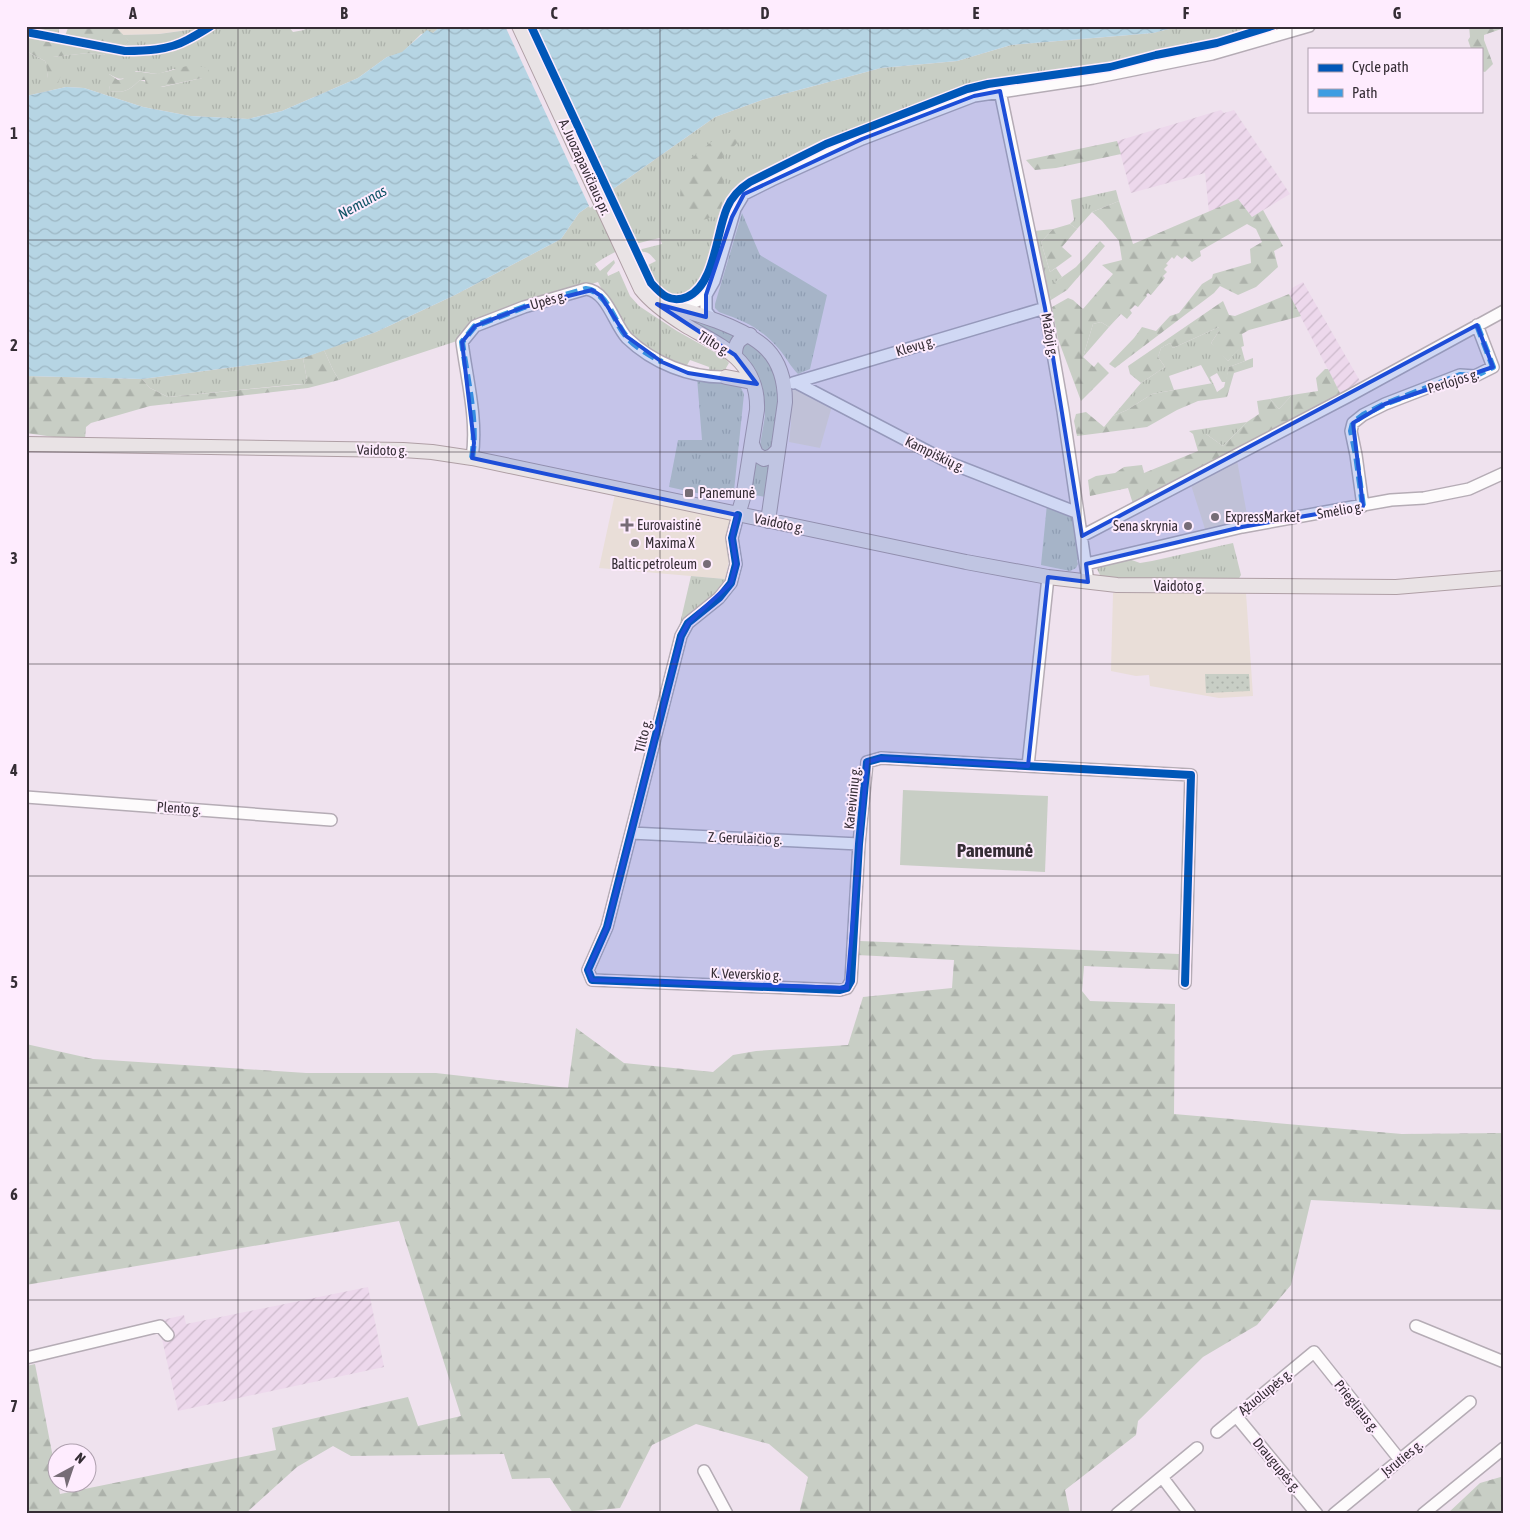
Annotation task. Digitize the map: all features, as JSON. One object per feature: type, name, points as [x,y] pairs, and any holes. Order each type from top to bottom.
[{"type":"main road","name":"A. Juozapavičiaus pr.","points":[[519,26],[641,288],[656,304],[686,326]]},
{"type":"main road","points":[[656,304],[677,308]]},
{"type":"main road","name":"Tilto g.","points":[[677,308],[712,319],[750,335],[767,349],[791,383],[785,402],[768,521]]},
{"type":"main road","name":"Tilto g.","points":[[686,326],[712,339],[736,357],[752,382],[758,402],[743,498],[738,515]]},
{"type":"main road","points":[[726,377],[736,367],[737,343],[742,338],[750,335]]},
{"type":"main road","points":[[726,377],[752,382]]},
{"type":"main road","name":"Vaidoto g.","points":[[26,444],[432,452],[472,458],[966,562],[1048,577],[1117,585],[1396,587],[1504,578]]},
{"type":"main road","points":[[752,444],[756,454],[764,459],[772,456],[778,450]]},
{"type":"street","points":[[677,308],[697,301],[706,295],[714,281],[737,205],[744,194],[772,180],[862,140],[974,96],[1093,78],[1202,56],[1310,26]]},
{"type":"street","name":"Mažoji g.","points":[[1000,91],[1045,308],[1088,582]]},
{"type":"street","name":"Upės g.","points":[[472,458],[474,443],[462,342],[475,326],[524,307],[586,289],[592,290],[601,296],[626,336],[650,355],[680,371],[726,377]]},
{"type":"street","points":[[706,295],[706,311],[712,319]]},
{"type":"street","name":"Klevų g.","points":[[791,383],[1045,308]]},
{"type":"street","points":[[1082,536],[1504,311]]},
{"type":"street","name":"Perlojos g.","points":[[1363,506],[1351,431],[1353,423],[1363,415],[1385,404],[1460,375],[1475,376],[1493,367],[1477,325]]},
{"type":"street","name":"Kampiškių g.","points":[[791,383],[950,463],[1078,512]]},
{"type":"street","name":"Smėlio g.","points":[[1086,564],[1242,527],[1391,500],[1424,498],[1469,489],[1504,473]]},
{"type":"street","name":"Tilto g.","points":[[592,980],[588,970],[607,927],[681,636],[694,617],[725,592],[734,574],[736,564],[732,538],[738,515]]},
{"type":"street","points":[[1048,577],[1028,766],[1191,775],[1185,983]]},
{"type":"street","name":"Kareivinių g.","points":[[854,937],[859,844],[867,762],[881,758],[1028,766]]},
{"type":"street","name":"Plento g.","points":[[26,797],[331,820]]},
{"type":"street","name":"Z. Gerulaičio g.","points":[[631,833],[859,844]]},
{"type":"street","name":"K. Veverskio g.","points":[[592,980],[840,990],[847,988],[851,981],[854,937]]},
{"type":"street","points":[[26,1358],[160,1326],[168,1335]]},
{"type":"street","points":[[1416,1326],[1504,1362]]},
{"type":"street","name":"Ąžuolupės g.","points":[[1217,1432],[1314,1352]]},
{"type":"street","name":"Priegliaus g.","points":[[1314,1352],[1400,1460]]},
{"type":"street","name":"Įsruties g.","points":[[1334,1514],[1470,1402]]},
{"type":"street","name":"Draugupės g.","points":[[1236,1416],[1317,1514]]},
{"type":"street","points":[[1117,1514],[1197,1448]]},
{"type":"street","points":[[1423,1514],[1504,1448]]},
{"type":"street","points":[[704,1471],[727,1514]]},
{"type":"street","points":[[1162,1477],[1190,1514]]},
{"type":"highlighted area","points":[[1000,91],[1045,308],[1082,536],[1477,325],[1493,367],[1385,404],[1353,423],[1363,506],[1242,527],[1086,564],[1088,582],[1048,577],[1028,766],[881,758],[867,762],[847,988],[592,980],[588,970],[607,927],[681,636],[688,623],[731,583],[736,564],[732,538],[737,515],[472,458],[474,443],[462,342],[475,326],[524,307],[592,290],[601,296],[626,336],[662,362],[688,373],[757,384],[735,355],[657,304],[706,317],[706,295],[732,217],[744,194],[862,139],[974,96]]},
{"type":"shaded area","points":[[115,26],[198,26],[195,29],[158,34],[122,35]]},
{"type":"shaded area","points":[[1221,110],[1224,113],[1234,110],[1290,194],[1252,217],[1238,199],[1209,212],[1205,173],[1131,193],[1117,141]]},
{"type":"shaded area","points":[[1303,282],[1360,381],[1360,384],[1341,395],[1289,294],[1292,288]]},
{"type":"shaded area","points":[[797,387],[832,406],[820,448],[789,442],[791,423],[790,392]]},
{"type":"shaded area","points":[[1237,460],[1248,520],[1205,529],[1191,485]]},
{"type":"shaded area","points":[[615,494],[728,518],[730,522],[728,539],[730,556],[725,579],[599,568]]},
{"type":"shaded area","points":[[1113,593],[1246,593],[1253,696],[1219,698],[1150,686],[1149,675],[1136,676],[1111,671]]},
{"type":"shaded area","points":[[368,1287],[384,1367],[178,1411],[158,1321],[184,1315],[186,1324]]},
{"type":"green space","points":[[26,26],[59,26],[59,34],[26,29]]},
{"type":"green space","points":[[70,26],[115,26],[129,41],[126,45],[103,55],[88,53],[53,57],[61,64],[62,73],[58,83],[51,84],[48,79],[45,61],[26,51],[26,34],[63,41]]},
{"type":"green space","points":[[198,26],[288,26],[293,32],[304,30],[308,26],[441,26],[433,33],[421,34],[402,53],[387,57],[358,78],[282,111],[248,119],[190,116],[143,107],[84,88],[66,87],[26,96],[26,51],[45,61],[48,69],[47,78],[52,57],[88,53],[103,55],[126,45],[129,41],[122,35],[159,34],[195,29]],"holes":[[[174,69],[202,78],[162,87],[140,80],[127,90],[115,92],[110,91],[109,74],[120,79],[136,71],[158,74]]]},
{"type":"green space","points":[[1181,26],[1293,26],[1210,49],[1072,77],[1071,71],[1060,73],[1061,78],[978,91],[827,149],[745,187],[741,184],[731,196],[726,206],[708,264],[702,277],[695,288],[686,295],[674,295],[661,290],[646,266],[656,261],[649,253],[639,252],[638,250],[662,244],[660,238],[626,247],[595,264],[600,271],[614,260],[615,263],[607,273],[608,276],[619,271],[630,296],[639,306],[677,331],[725,358],[729,363],[726,368],[727,371],[709,370],[709,367],[690,360],[686,367],[641,345],[619,320],[598,282],[527,304],[460,340],[339,380],[324,350],[376,332],[455,295],[561,239],[579,213],[715,117],[765,99],[881,68],[957,61],[1011,45],[1153,33]]},
{"type":"green space","points":[[1469,26],[1504,26],[1504,28],[1484,35],[1493,64],[1485,72],[1482,71],[1482,48],[1471,48],[1468,40],[1470,37]]},
{"type":"green space","points":[[192,65],[209,68],[209,74],[202,78],[151,89],[146,86],[145,80],[140,80],[130,88],[120,92],[110,91],[110,87],[100,76],[109,74],[118,80],[131,73],[155,74]]},
{"type":"green space","points":[[730,133],[738,142],[717,164],[727,176],[721,187],[722,203],[720,212],[706,219],[698,220],[680,203],[681,179],[688,161],[720,135]]},
{"type":"green space","points":[[1117,141],[1121,154],[1056,168],[1035,170],[1026,160]]},
{"type":"green space","points":[[1116,190],[1119,201],[1092,212],[1077,229],[1070,224],[1074,220],[1071,200]]},
{"type":"green space","points":[[1238,199],[1252,217],[1263,210],[1283,246],[1274,251],[1278,267],[1256,287],[1238,295],[1220,286],[1214,293],[1115,368],[1109,364],[1142,327],[1156,331],[1170,316],[1179,313],[1202,284],[1212,278],[1213,274],[1251,263],[1250,249],[1262,242],[1256,229],[1247,224],[1200,251],[1201,256],[1192,262],[1185,256],[1182,259],[1177,255],[1174,259],[1172,257],[1164,269],[1167,272],[1163,276],[1165,278],[1151,295],[1148,293],[1146,295],[1138,307],[1135,305],[1130,310],[1132,313],[1127,319],[1121,314],[1109,327],[1101,322],[1093,324],[1083,357],[1094,367],[1098,362],[1109,373],[1081,401],[1058,339],[1052,307],[1068,298],[1083,309],[1113,274],[1102,265],[1122,260],[1119,241],[1092,212],[1119,201],[1133,244]]},
{"type":"green space","points":[[742,213],[760,255],[827,295],[810,369],[798,374],[779,349],[765,335],[737,319],[719,312],[715,308]]},
{"type":"green space","points":[[1070,224],[1077,229],[1062,247],[1072,256],[1050,272],[1041,242],[1053,229]]},
{"type":"green space","points":[[1053,229],[1041,242],[1050,272],[1056,268],[1062,277],[1049,287],[1051,300],[1047,302],[1034,231]]},
{"type":"green space","points":[[1100,241],[1105,246],[1067,290],[1051,300],[1048,287],[1076,267]]},
{"type":"green space","points":[[1289,294],[1301,316],[1249,330],[1242,334],[1244,346],[1228,361],[1211,343],[1219,331],[1219,327],[1173,348],[1170,343],[1161,348],[1158,357],[1165,367],[1141,383],[1130,374],[1128,366],[1223,301],[1229,315],[1235,316]]},
{"type":"green space","points":[[680,314],[736,333],[729,344]]},
{"type":"green space","points":[[1101,322],[1109,327],[1083,357],[1093,324]]},
{"type":"green space","points":[[1219,327],[1219,331],[1211,343],[1228,361],[1241,346],[1245,361],[1229,367],[1226,382],[1222,382],[1217,373],[1210,377],[1213,383],[1211,383],[1201,365],[1169,376],[1174,390],[1152,394],[1127,410],[1113,416],[1141,383],[1165,367],[1158,357],[1161,348],[1170,343],[1173,348]]},
{"type":"green space","points":[[751,342],[765,357],[773,369],[777,380],[777,415],[771,450],[764,452],[760,445],[765,416],[764,398],[740,352],[742,344]]},
{"type":"green space","points":[[324,350],[339,380],[308,388],[150,406],[91,423],[86,427],[85,439],[68,439],[26,433],[26,376],[142,379],[150,388],[168,397],[304,384],[307,380],[303,358]]},
{"type":"green space","points":[[303,358],[307,380],[304,384],[168,397],[150,388],[142,379]]},
{"type":"green space","points":[[1253,358],[1253,367],[1234,373],[1227,397],[1198,401],[1177,410],[1147,427],[1077,436],[1074,421],[1076,414],[1086,412],[1104,427],[1113,416],[1127,410],[1152,394],[1213,383],[1217,392],[1224,387],[1229,367]]},
{"type":"green space","points":[[1325,369],[1328,369],[1341,395],[1133,504],[1128,488],[1090,496],[1088,480],[1096,476],[1115,473],[1124,467],[1142,465],[1144,473],[1198,451],[1193,434],[1206,434],[1223,446],[1247,422],[1259,414],[1257,401],[1270,399],[1279,409],[1292,395],[1318,391],[1316,378]]},
{"type":"green space","points":[[697,378],[740,386],[744,394],[734,491],[729,500],[669,487],[678,440],[702,440]]},
{"type":"green space","points":[[1292,395],[1279,409],[1270,399]]},
{"type":"green space","points":[[1247,422],[1223,446],[1206,434],[1193,434],[1189,431]]},
{"type":"green space","points":[[754,460],[770,462],[766,497],[749,494]]},
{"type":"green space","points":[[1047,504],[1074,517],[1080,559],[1077,560],[1076,568],[1070,571],[1041,565]]},
{"type":"green space","points":[[1233,543],[1241,575],[1238,580],[1113,579],[1101,577],[1097,569],[1119,560],[1129,559],[1140,563]]},
{"type":"green space","points":[[691,576],[725,579],[720,591],[687,616],[678,632]]},
{"type":"green space","points":[[1205,674],[1249,674],[1250,691],[1206,693]]},
{"type":"green space","points":[[903,790],[1048,796],[1045,872],[900,865]]},
{"type":"green space","points":[[860,941],[1179,954],[1179,970],[1084,966],[1082,991],[1090,1001],[1175,1004],[1174,1114],[1402,1134],[1504,1133],[1504,1210],[1311,1200],[1291,1285],[1257,1325],[1203,1357],[1138,1421],[1136,1435],[1065,1490],[1070,1514],[799,1514],[808,1477],[769,1444],[696,1424],[652,1445],[620,1508],[573,1513],[550,1478],[512,1479],[504,1454],[351,1456],[333,1446],[297,1467],[245,1514],[26,1514],[26,1366],[35,1364],[50,1442],[48,1442],[48,1492],[60,1492],[60,1494],[98,1492],[98,1486],[276,1450],[272,1428],[408,1397],[418,1426],[461,1416],[399,1221],[26,1285],[26,1044],[93,1059],[306,1073],[436,1073],[568,1088],[576,1028],[624,1063],[713,1072],[733,1055],[756,1051],[848,1045],[863,997],[952,988],[954,960],[857,955]]},
{"type":"green space","points":[[1504,1476],[1504,1514],[1447,1514],[1480,1483]]},
{"type":"water","name":"Nemunas","points":[[441,26],[1181,26],[1153,33],[1011,45],[957,61],[881,68],[765,99],[715,117],[579,213],[561,239],[455,295],[376,332],[303,358],[142,379],[26,376],[26,96],[66,87],[84,88],[143,107],[190,116],[248,119],[282,111],[358,78],[387,57],[402,52],[427,30],[433,33]]},
{"type":"pier","points":[[505,26],[534,26],[611,193],[590,208]]},
{"type":"marked path","points":[[472,458],[473,415],[462,342],[475,326],[524,307],[586,289],[593,291],[605,301],[630,340],[643,351],[662,362]]},
{"type":"marked path","points":[[1363,506],[1351,431],[1353,423],[1363,415],[1385,404],[1460,375],[1475,376],[1493,367],[1477,325]]},
{"type":"cycle path","points":[[26,32],[125,51],[141,51],[165,48],[180,43],[211,26]]},
{"type":"cycle path","points":[[531,26],[651,283],[662,294],[671,299],[687,297],[704,282],[723,219],[736,193],[750,182],[826,144],[967,89],[988,84],[1110,67],[1156,55],[1217,43],[1272,26]]},
{"type":"cycle path","points":[[738,515],[732,538],[736,564],[731,583],[719,598],[688,623],[681,636],[607,927],[588,970],[592,980],[840,990],[847,988],[851,981],[859,844],[867,762],[881,758],[1191,775],[1185,983]]},
{"type":"place","name":"Panemunė","points":[[689,493]]},
{"type":"place","name":"ExpressMarket","points":[[1215,517]]},
{"type":"place","name":"Eurovaistinė","points":[[627,525]]},
{"type":"place","name":"Sena skrynia","points":[[1188,526]]},
{"type":"place","name":"Maxima X","points":[[635,543]]},
{"type":"place","name":"Baltic petroleum","points":[[707,564]]},
{"type":"district","name":"Panemunė","points":[[995,850]]}]
